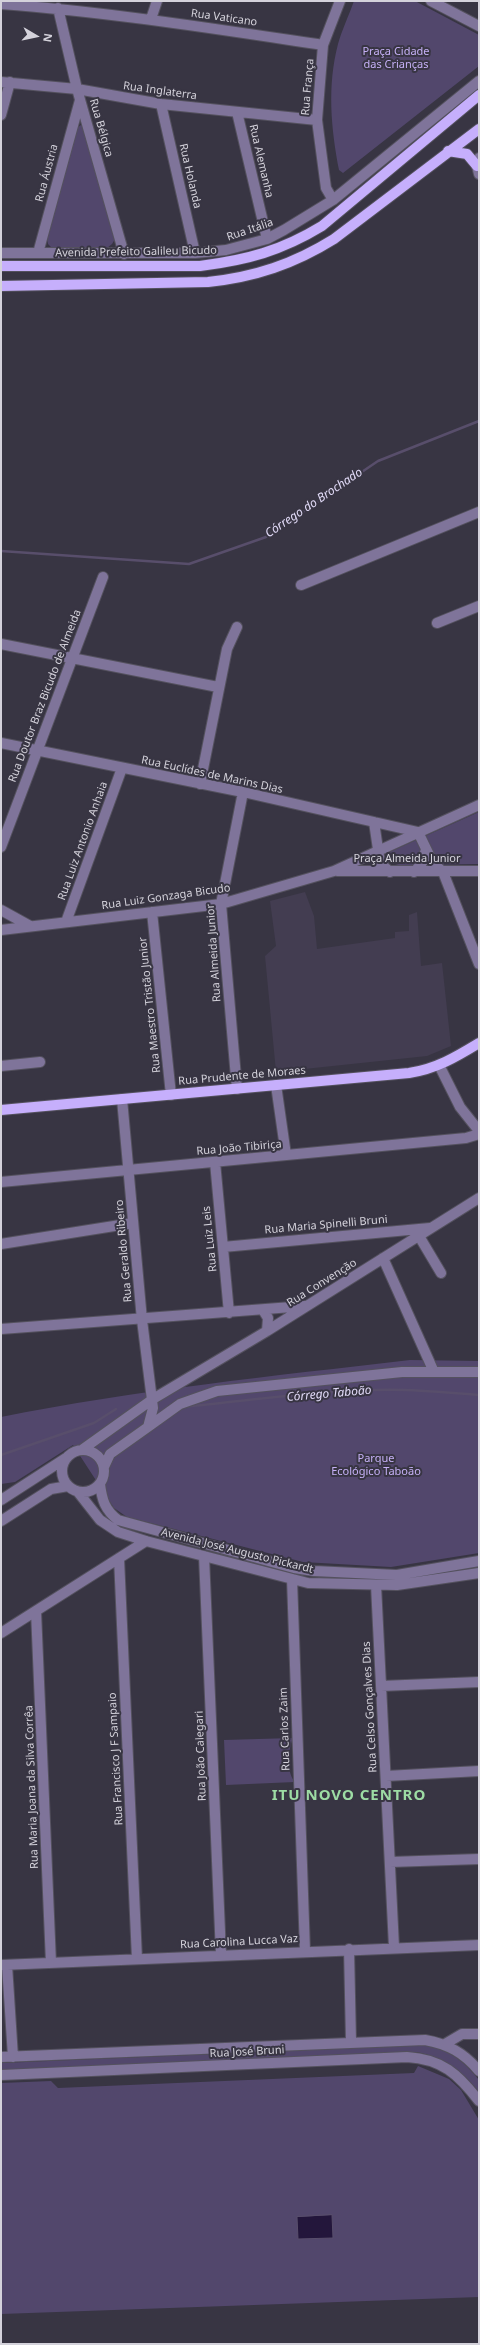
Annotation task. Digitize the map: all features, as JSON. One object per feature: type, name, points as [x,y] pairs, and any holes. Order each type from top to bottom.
[{"type":"main road","name":"Avenida Prefeito Galileu Bicudo","points":[[1,266],[200,266],[227,262],[270,252],[298,240],[328,221],[479,95]]},
{"type":"main road","points":[[3,287],[208,282],[236,279],[265,272],[314,252],[334,239],[448,151],[479,129]]},
{"type":"main road","points":[[448,151],[466,154],[478,166]]},
{"type":"main road","name":"Rua Prudente de Moraes","points":[[1,1110],[409,1073],[428,1070],[439,1066],[479,1043]]},
{"type":"street","points":[[151,19],[158,1]]},
{"type":"street","name":"Rua França","points":[[333,200],[326,188],[316,120],[323,45],[340,1]]},
{"type":"street","points":[[431,1],[479,26]]},
{"type":"street","name":"Rua Vaticano","points":[[1,4],[58,8],[151,19],[323,45]]},
{"type":"street","name":"Rua Bélgica","points":[[58,8],[77,89],[124,254]]},
{"type":"street","name":"Rua Itália","points":[[1,253],[195,253],[226,250],[267,239],[333,200],[479,81]]},
{"type":"street","points":[[1,115],[6,82]]},
{"type":"street","name":"Rua Inglaterra","points":[[6,82],[77,89],[161,104],[316,120]]},
{"type":"street","name":"Rua Áustria","points":[[38,253],[80,100]]},
{"type":"street","name":"Rua Holanda","points":[[161,104],[195,253]]},
{"type":"street","name":"Rua Alemanha","points":[[237,112],[267,239]]},
{"type":"street","points":[[302,585],[479,512]]},
{"type":"street","name":"Rua Doutor Braz Bicudo de Almeida","points":[[1,846],[103,577]]},
{"type":"street","points":[[437,624],[479,606]]},
{"type":"street","points":[[200,784],[218,687],[227,649],[237,627]]},
{"type":"street","points":[[1,644],[218,687]]},
{"type":"street","name":"Rua Euclídes de Marins Dias","points":[[1,743],[243,792],[418,832]]},
{"type":"street","name":"Rua Luiz Antonio Anhaia","points":[[66,922],[122,768]]},
{"type":"street","name":"Rua Almeida Junior","points":[[237,1089],[221,904],[243,792]]},
{"type":"street","name":"Rua Luiz Gonzaga Bicudo","points":[[1,930],[221,904],[334,871],[479,804]]},
{"type":"street","points":[[374,822],[377,851],[380,862],[390,872]]},
{"type":"street","points":[[418,832],[433,863],[444,872],[479,964]]},
{"type":"street","points":[[414,872],[422,863],[426,849]]},
{"type":"street","name":"Praça Almeida Junior","points":[[334,871],[479,871]]},
{"type":"street","points":[[1,910],[30,926]]},
{"type":"street","name":"Rua Maestro Tristão Junior","points":[[152,912],[171,1095]]},
{"type":"street","points":[[1,1066],[40,1062]]},
{"type":"street","points":[[439,1066],[460,1107],[479,1132]]},
{"type":"street","points":[[276,1085],[286,1155]]},
{"type":"street","name":"Rua Geraldo Ribeiro","points":[[122,1099],[142,1320],[151,1395],[152,1416],[148,1427]]},
{"type":"street","name":"Rua João Tibiriça","points":[[1,1182],[466,1138],[479,1132]]},
{"type":"street","name":"Rua Luiz Leis","points":[[215,1162],[229,1312]]},
{"type":"street","name":"Rua Convenção","points":[[151,1395],[176,1385],[267,1331],[479,1198]]},
{"type":"street","points":[[1,1244],[133,1223]]},
{"type":"street","name":"Rua Maria Spinelli Bruni","points":[[223,1247],[432,1228]]},
{"type":"street","points":[[419,1236],[441,1273]]},
{"type":"street","points":[[383,1258],[434,1372]]},
{"type":"street","points":[[1,1329],[142,1320],[307,1306]]},
{"type":"street","points":[[263,1310],[268,1318],[267,1331]]},
{"type":"street","points":[[66,1458],[62,1469],[62,1475],[68,1486],[78,1492],[90,1491],[100,1484],[103,1479],[104,1467],[110,1454],[180,1404],[217,1391],[402,1372],[479,1372]]},
{"type":"street","points":[[1,1500],[66,1458],[71,1453],[83,1449],[151,1395]]},
{"type":"street","points":[[83,1449],[97,1455],[104,1467]]},
{"type":"street","name":"Avenida José Augusto Pickardt","points":[[100,1484],[102,1500],[106,1508],[118,1520],[294,1568],[314,1571],[397,1575],[479,1561]]},
{"type":"street","points":[[1,1521],[51,1489],[68,1486]]},
{"type":"street","name":"Avenida José Augusto Pickardt","points":[[78,1492],[100,1520],[109,1526],[146,1541],[308,1583],[397,1585],[479,1573]]},
{"type":"street","points":[[1,1633],[146,1541]]},
{"type":"street","name":"Rua João Calegari","points":[[204,1556],[221,1955]]},
{"type":"street","name":"Rua Francisco J F Sampaio","points":[[119,1558],[137,1959]]},
{"type":"street","name":"Rua Carlos Zaim","points":[[292,1579],[305,1951]]},
{"type":"street","name":"Rua Celso Gonçalves Dias","points":[[376,1585],[394,1947]]},
{"type":"street","name":"Rua Maria Joana da Silva Corrêa","points":[[36,1611],[51,1963]]},
{"type":"street","points":[[381,1686],[479,1682]]},
{"type":"street","points":[[386,1776],[479,1772]]},
{"type":"street","points":[[390,1862],[479,1859]]},
{"type":"street","name":"Rua Carolina Lucca Vaz","points":[[4,1965],[394,1947],[479,1945]]},
{"type":"street","points":[[349,1949],[351,2042]]},
{"type":"street","points":[[4,1965],[13,2057]]},
{"type":"street","points":[[444,2044],[462,2034],[479,2034]]},
{"type":"street","name":"Rua José Bruni","points":[[1,2057],[425,2040],[444,2044],[465,2056],[479,2072]]},
{"type":"street","name":"Rua José Bruni","points":[[1,2075],[407,2057],[426,2060],[450,2070],[464,2081],[479,2101]]},
{"type":"shaded area","points":[[305,892],[314,916],[317,949],[395,938],[395,932],[409,931],[409,915],[417,912],[421,966],[442,963],[451,1046],[427,1056],[276,1072],[265,956],[276,946],[270,901]]},
{"type":"shaded area","points":[[332,2215],[333,2238],[298,2239],[297,2217]]},
{"type":"green space","name":"Praça Cidade das Crianças","points":[[354,1],[415,1],[479,35],[479,66],[343,173],[339,170],[334,138],[331,91],[332,76],[338,44]]},
{"type":"green space","points":[[81,125],[85,127],[115,239],[107,248],[53,249],[48,244],[47,239],[71,138],[74,130]]},
{"type":"green space","points":[[479,812],[479,864],[399,865],[387,862],[385,858],[387,853]]},
{"type":"green space","name":"Parque Ecológico Taboão","points":[[410,1360],[479,1361],[479,1553],[391,1567],[303,1562],[127,1517],[114,1508],[73,1445],[15,1482],[1,1484],[1,1417],[52,1407],[154,1391]]},
{"type":"green space","points":[[293,1738],[290,1749],[289,1767],[292,1778],[295,1782],[226,1785],[224,1740]]},
{"type":"green space","points":[[425,2045],[449,2053],[468,2067],[479,2080],[479,2092],[466,2077],[452,2066],[444,2061],[417,2052],[1,2070],[1,2063]]},
{"type":"green space","points":[[418,2066],[449,2079],[461,2090],[479,2120],[479,2297],[1,2314],[1,2083],[51,2081],[58,2088],[414,2073]]},
{"type":"waterway","name":"Córrego do Brochado","points":[[1,551],[189,564],[266,537],[378,461],[479,421]]},
{"type":"waterway","name":"Córrego Taboão","points":[[183,1407],[294,1395],[350,1391],[406,1390],[479,1395]]},
{"type":"waterway","name":"Córrego Taboão","points":[[1,1455],[94,1423],[116,1409]]},
{"type":"district","name":"ITU NOVO CENTRO","points":[[349,1796]]}]
